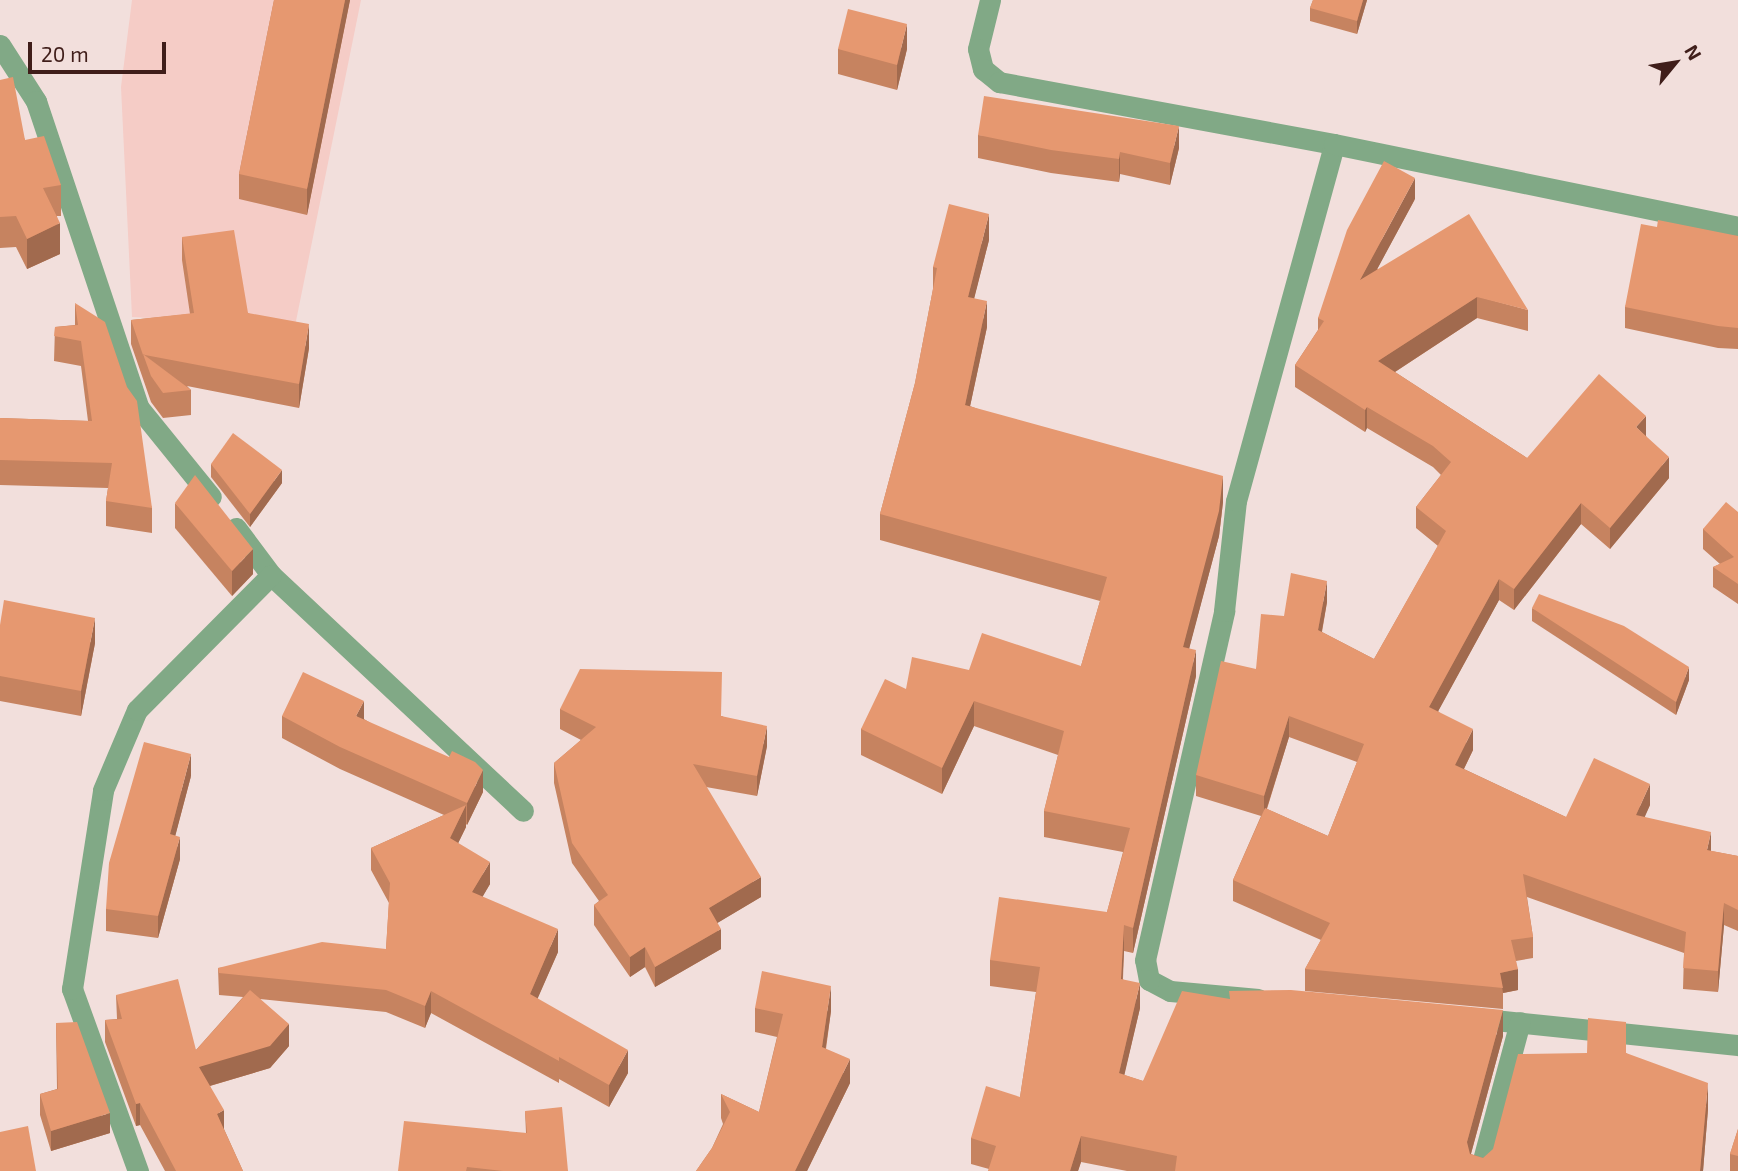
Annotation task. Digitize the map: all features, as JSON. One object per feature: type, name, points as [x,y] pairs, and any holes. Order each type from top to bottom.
[{"type":"street","points":[[989,0],[978,49],[984,69],[999,82],[1334,144],[1738,227]]},
{"type":"street","points":[[0,45],[36,101],[139,408],[271,575],[523,811]]},
{"type":"street","points":[[1277,1001],[1170,991],[1149,980],[1145,960],[1224,611],[1236,501],[1334,144]]},
{"type":"street","points":[[138,1171],[72,989],[103,790],[137,710],[271,575]]},
{"type":"street","points":[[1452,1016],[1738,1045]]},
{"type":"street","points":[[1480,1171],[1520,1022]]},
{"type":"shaded area","points":[[132,0],[361,0],[295,326],[132,317],[121,87]]},
{"type":"building","points":[[274,0],[345,0],[307,189],[239,174]]},
{"type":"building","points":[[1313,0],[1363,0],[1357,21],[1310,8]]},
{"type":"building","points":[[848,9],[907,24],[897,65],[838,49]]},
{"type":"building","points":[[13,77],[25,140],[44,136],[61,185],[43,188],[60,223],[27,239],[16,216],[0,217],[0,80]]},
{"type":"building","points":[[984,96],[1179,126],[1170,163],[1120,152],[1119,159],[1051,150],[978,135]]},
{"type":"building","points":[[1384,161],[1415,178],[1360,280],[1469,214],[1528,310],[1477,297],[1378,361],[1527,458],[1599,374],[1646,416],[1636,427],[1669,457],[1610,528],[1581,503],[1514,589],[1499,579],[1429,707],[1473,729],[1455,765],[1566,817],[1594,758],[1650,784],[1636,815],[1711,832],[1707,850],[1738,856],[1738,910],[1724,903],[1718,971],[1683,968],[1686,932],[1523,874],[1533,937],[1511,940],[1518,969],[1500,973],[1503,988],[1305,969],[1330,923],[1233,880],[1265,808],[1328,836],[1364,744],[1289,716],[1264,796],[1196,775],[1221,661],[1256,669],[1261,614],[1284,616],[1291,573],[1327,581],[1318,630],[1374,659],[1446,531],[1416,507],[1451,462],[1433,446],[1367,407],[1365,410],[1295,365],[1324,321],[1318,318],[1347,230]]},
{"type":"building","points":[[949,204],[989,214],[968,297],[987,301],[965,405],[1223,476],[1219,511],[1183,647],[1196,650],[1133,928],[1124,925],[1121,979],[1140,983],[1119,1073],[1143,1081],[1182,991],[1230,999],[1229,991],[1291,990],[1503,1010],[1467,1142],[1470,1154],[1483,1158],[1493,1149],[1518,1054],[1587,1053],[1588,1018],[1626,1022],[1626,1053],[1708,1083],[1700,1171],[1175,1171],[1177,1156],[1081,1136],[1070,1171],[988,1171],[996,1146],[971,1138],[986,1086],[1020,1097],[1040,967],[990,960],[999,897],[1107,912],[1130,828],[1044,811],[1064,731],[974,701],[942,768],[861,729],[885,679],[906,689],[912,657],[969,670],[982,633],[1081,666],[1107,577],[880,514],[915,383],[937,268],[933,267]]},
{"type":"building","points":[[1658,220],[1738,236],[1738,328],[1625,307],[1641,224],[1657,227]]},
{"type":"building","points":[[234,230],[248,313],[309,324],[299,384],[143,355],[131,320],[194,313],[182,237]]},
{"type":"building","points":[[75,303],[105,322],[127,387],[137,401],[152,508],[106,501],[112,463],[0,460],[0,418],[92,421],[81,341],[54,336],[55,327],[78,325]]},
{"type":"building","points":[[143,354],[191,390],[163,393],[151,376]]},
{"type":"building","points":[[233,433],[282,470],[250,514],[211,464]]},
{"type":"building","points":[[195,475],[253,549],[232,571],[175,503]]},
{"type":"building","points":[[1726,502],[1738,512],[1738,584],[1713,567],[1734,557],[1703,529]]},
{"type":"building","points":[[1539,594],[1624,626],[1689,667],[1676,702],[1532,608]]},
{"type":"building","points":[[4,600],[95,618],[81,691],[0,676],[0,625]]},
{"type":"building","points":[[580,669],[722,672],[721,716],[767,726],[757,776],[693,764],[761,877],[709,908],[721,929],[655,967],[645,947],[630,957],[594,905],[608,895],[572,843],[554,763],[596,727],[560,709]]},
{"type":"building","points":[[303,672],[364,701],[356,716],[449,757],[452,751],[475,762],[483,770],[467,803],[340,747],[282,716]]},
{"type":"building","points":[[144,742],[191,754],[170,834],[180,837],[158,916],[106,909],[109,863]]},
{"type":"building","points":[[466,805],[450,838],[490,862],[472,892],[558,929],[530,994],[628,1050],[609,1085],[559,1057],[559,1061],[431,991],[425,1006],[386,990],[219,973],[218,968],[322,942],[386,949],[390,883],[371,848]]},
{"type":"building","points":[[762,971],[831,986],[822,1047],[850,1059],[795,1171],[696,1171],[712,1148],[730,1112],[721,1094],[759,1112],[783,1014],[755,1008]]},
{"type":"building","points":[[178,979],[196,1050],[250,990],[289,1024],[270,1046],[199,1067],[224,1110],[217,1114],[243,1171],[176,1171],[140,1103],[136,1104],[105,1020],[122,1019],[116,995]]},
{"type":"building","points":[[77,1022],[110,1113],[51,1131],[40,1094],[58,1089],[56,1023]]},
{"type":"building","points":[[562,1107],[568,1171],[503,1171],[467,1167],[466,1171],[398,1171],[404,1121],[527,1133],[525,1111]]},
{"type":"building","points":[[28,1126],[36,1171],[0,1171],[0,1132]]},
{"type":"building","points":[[1738,1129],[1738,1156],[1730,1154]]}]
